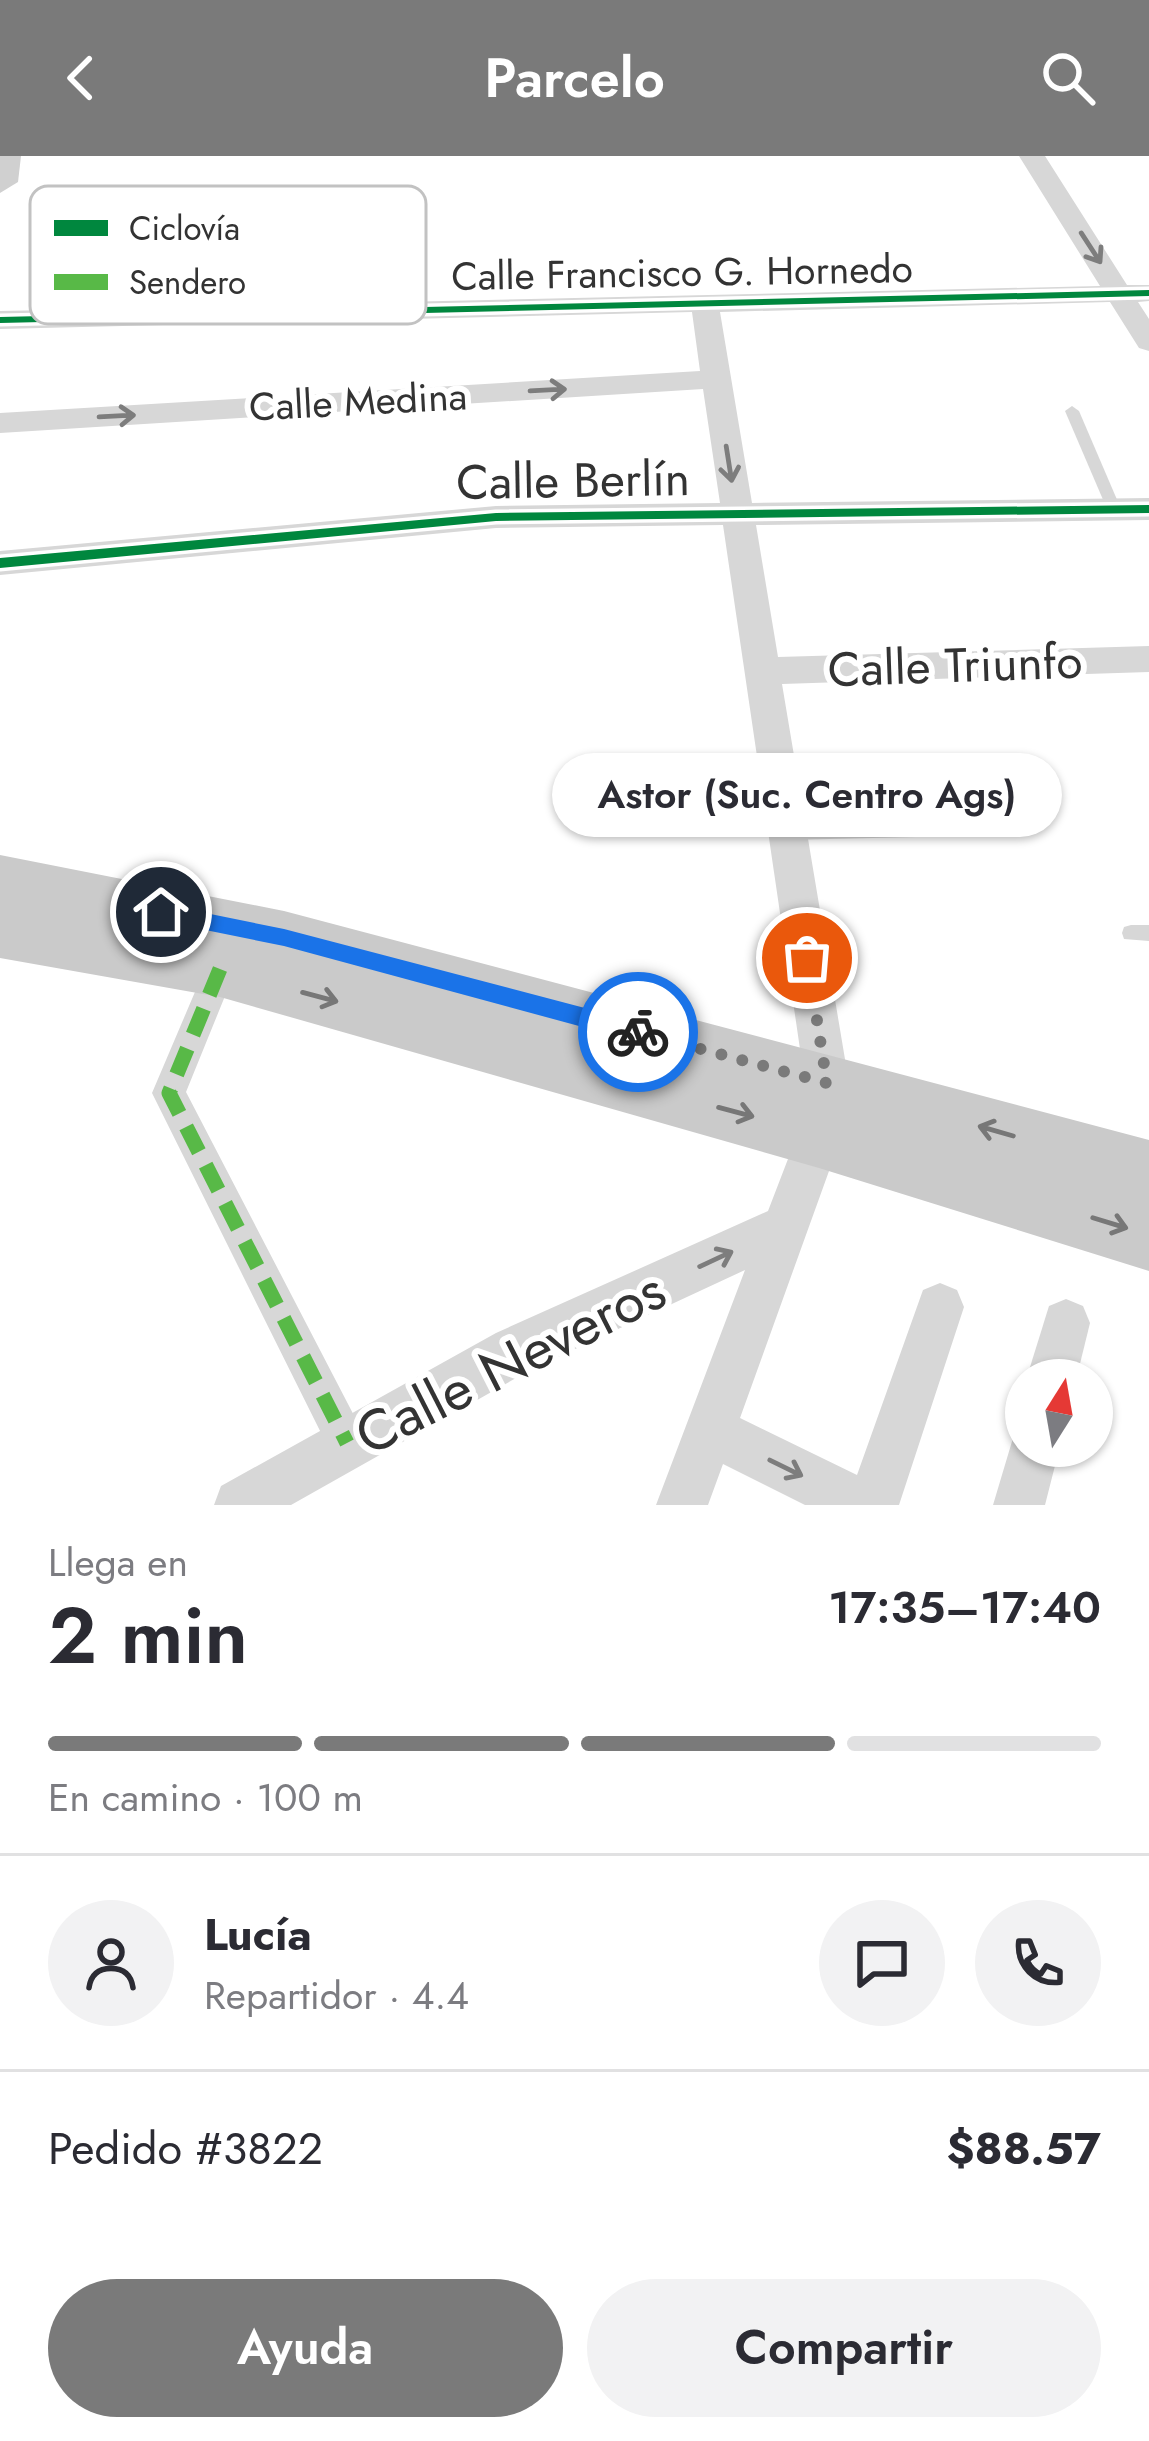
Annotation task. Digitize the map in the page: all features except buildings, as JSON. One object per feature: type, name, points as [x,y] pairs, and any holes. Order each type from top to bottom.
[{"type":"main road","points":[[0,182],[3,156]]},
{"type":"main road","points":[[0,881],[284,938],[823,1109],[1149,1235]]},
{"type":"main road","points":[[0,931],[220,969],[823,1109],[1149,1174]]},
{"type":"street","points":[[1032,156],[1135,293],[1149,342]]},
{"type":"street","name":"Calle Francisco G. Hornedo","points":[[426,311],[1135,293]]},
{"type":"street","points":[[682,1505],[785,1227],[823,1109],[787,833],[705,307]]},
{"type":"street","name":"Calle Francisco G. Hornedo","points":[[0,320],[30,319]]},
{"type":"street","name":"Calle Medina","points":[[0,423],[716,380]]},
{"type":"street","name":"Calle Berlín","points":[[0,563],[496,517],[1149,509]]},
{"type":"street","name":"Calle Triunfo","points":[[761,670],[1149,659]]},
{"type":"street","points":[[220,969],[169,1093],[347,1443]]},
{"type":"street","name":"Calle Neveros","points":[[240,1505],[514,1351],[785,1227]]},
{"type":"street","points":[[873,1505],[940,1307]]},
{"type":"street","points":[[1057,1359],[1066,1323]]},
{"type":"street","points":[[712,1431],[861,1505]]},
{"type":"street","points":[[1019,1505],[1029,1467]]},
{"type":"lane","points":[[1072,411],[1114,508]]},
{"type":"lane","points":[[787,833],[1003,828]]},
{"type":"marked path","points":[[220,969],[169,1093],[347,1443]]},
{"type":"cycle path","points":[[426,310],[1149,293]]},
{"type":"cycle path","points":[[0,320],[30,319]]},
{"type":"cycle path","points":[[0,563],[496,517],[1149,509]]},
{"type":"way so far","points":[[638,1032],[827,1083],[807,958]]},
{"type":"place","name":"Astor (Suc. Centro Ags)","points":[[807,958]]},
{"type":"route","points":[[161,912],[284,938],[638,1032]]}]
